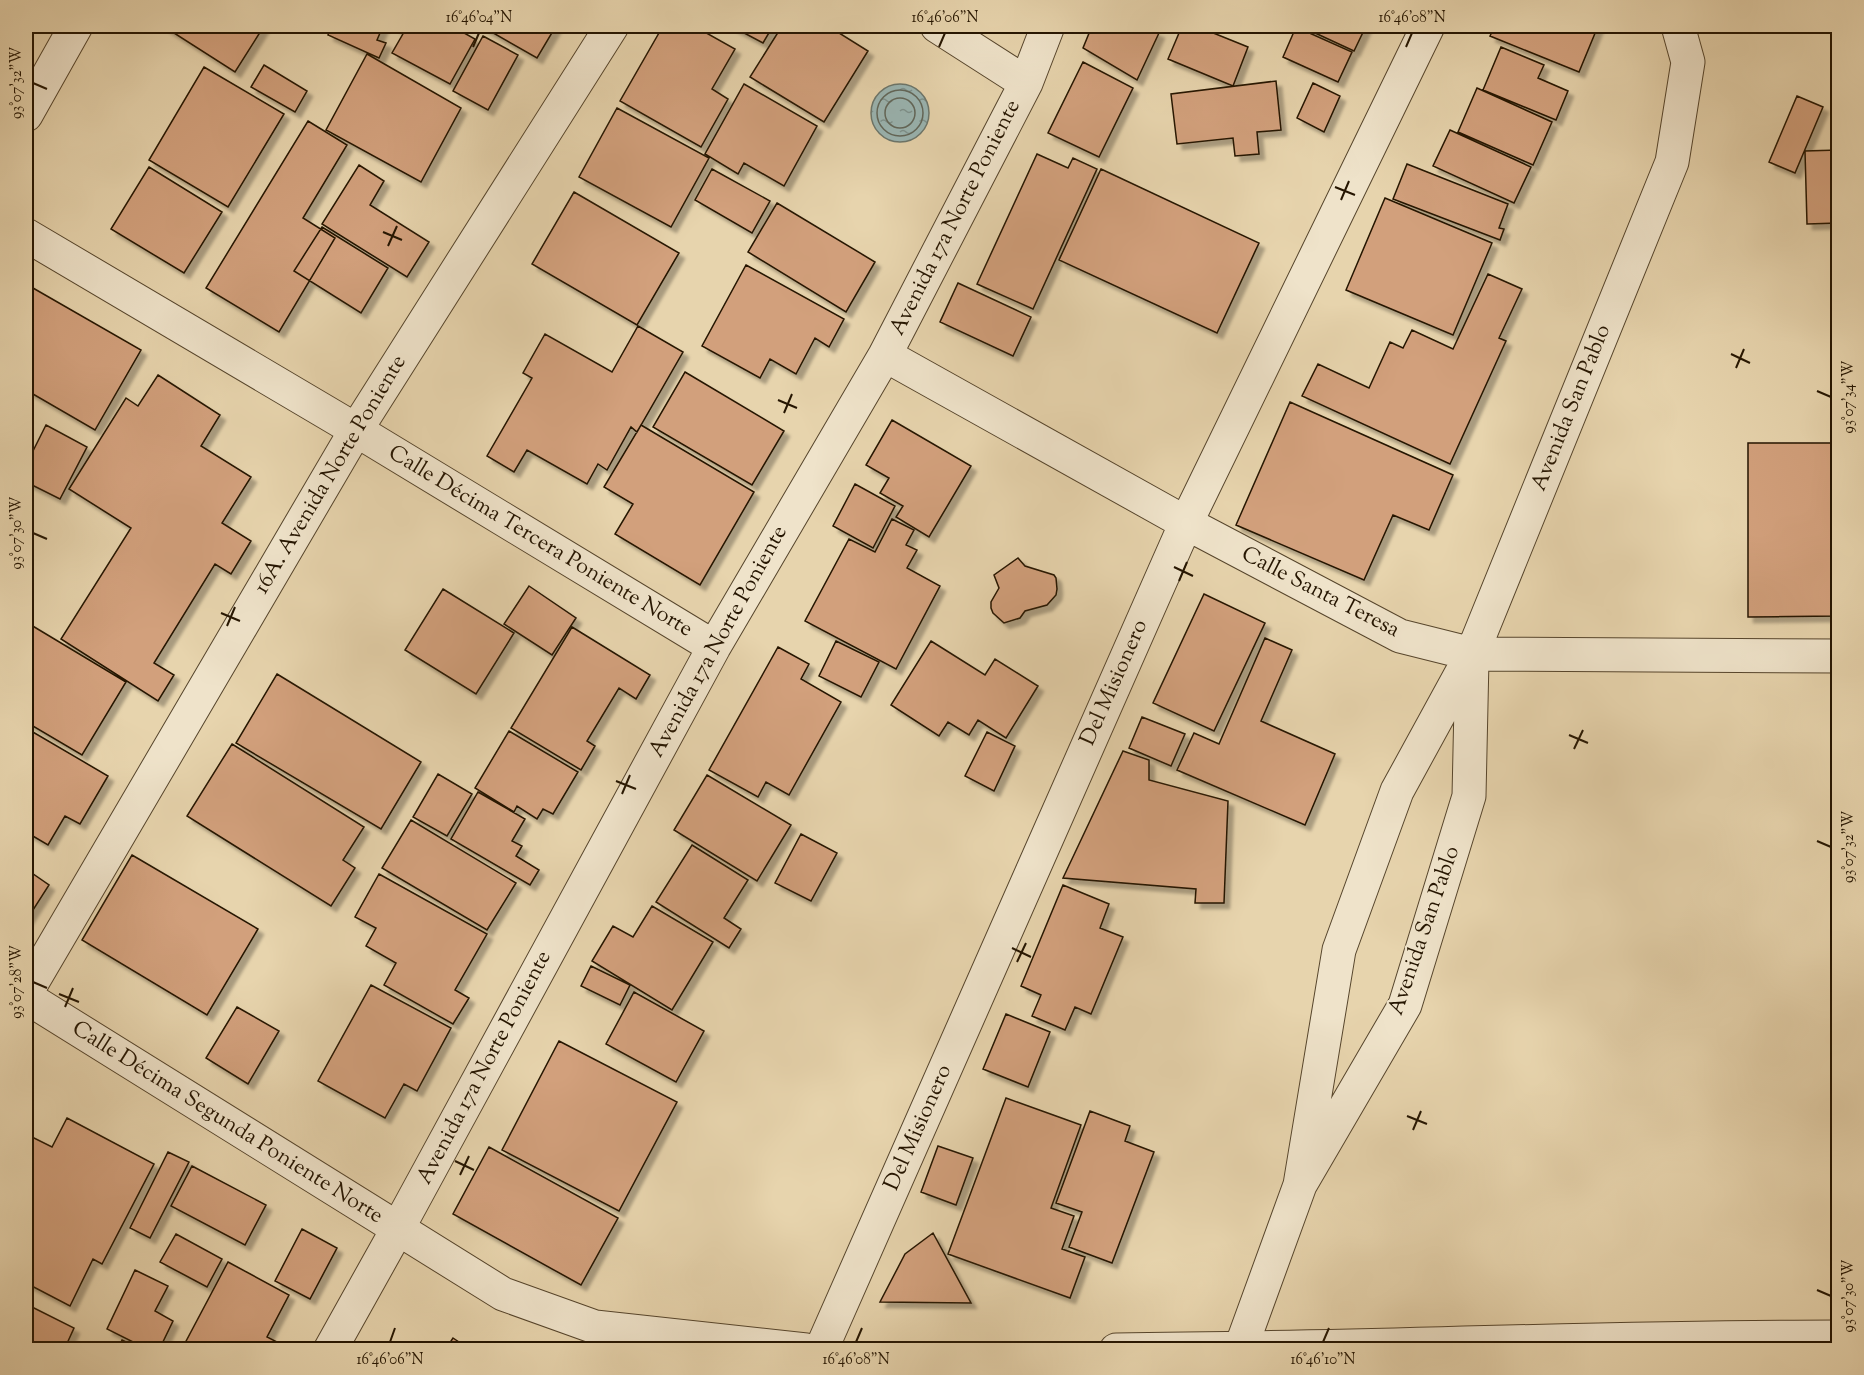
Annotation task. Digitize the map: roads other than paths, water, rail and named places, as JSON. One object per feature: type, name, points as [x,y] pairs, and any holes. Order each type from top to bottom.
[{"type":"street","points":[[26,115],[76,26]]},
{"type":"street","name":"16A. Avenida Norte Poniente","points":[[26,995],[356,430],[612,26]]},
{"type":"street","points":[[937,26],[1026,83]]},
{"type":"street","name":"Avenida 17a Norte Poniente","points":[[330,1350],[398,1230],[714,647],[885,355],[1026,83],[1048,26]]},
{"type":"street","name":"Del Misionero","points":[[821,1350],[1186,523],[1428,26]]},
{"type":"street","name":"Avenida San Pablo","points":[[1300,1185],[1339,950],[1397,790],[1472,654],[1672,162],[1688,62],[1678,26]]},
{"type":"street","name":"Calle Décima Tercera Poniente Norte","points":[[26,235],[356,430],[714,647]]},
{"type":"street","name":"Calle Santa Teresa","points":[[885,355],[1186,523],[1400,636],[1472,654],[1839,656]]},
{"type":"street","name":"Avenida San Pablo","points":[[1240,1349],[1300,1185],[1405,1005],[1469,796],[1472,654]]},
{"type":"street","name":"Calle Décima Segunda Poniente Norte","points":[[26,995],[503,1294],[595,1327],[806,1350]]},
{"type":"street","points":[[1116,1350],[1748,1343],[1839,1337]]},
{"type":"water","points":[[900,84],[911,86],[924,97],[929,113],[927,124],[916,137],[900,142],[889,140],[876,129],[871,113],[873,102],[884,89]]}]
